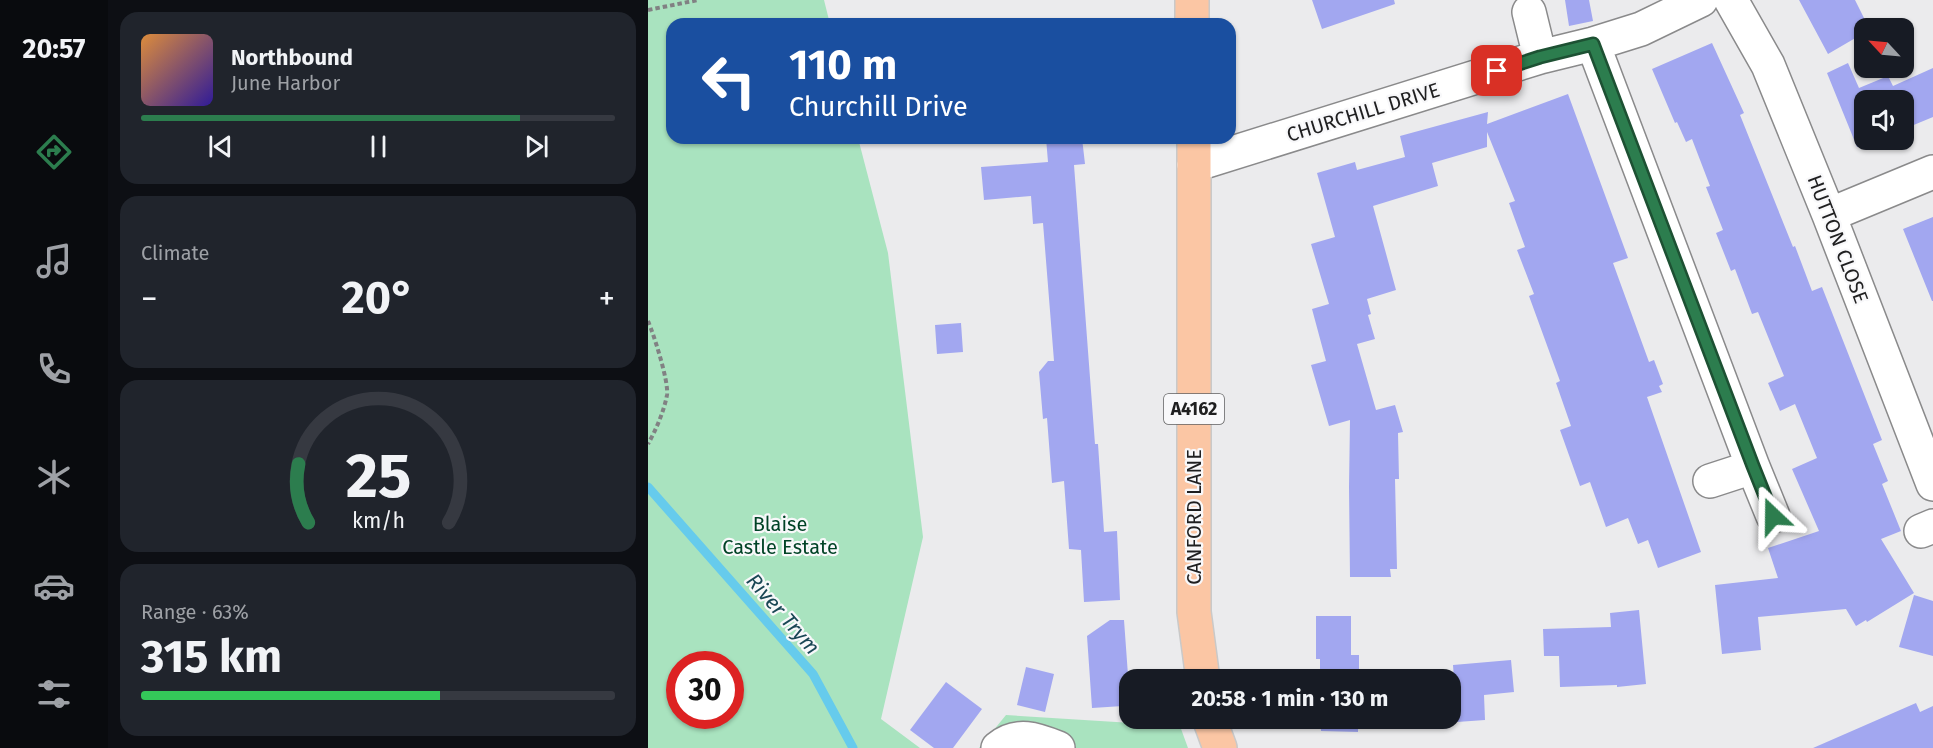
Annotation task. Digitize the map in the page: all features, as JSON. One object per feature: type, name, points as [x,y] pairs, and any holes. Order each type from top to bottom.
[{"type":"main road","points":[[1192,0],[1192,18]]},
{"type":"main road","name":"CANFORD LANE","points":[[1194,152],[1194,612],[1202,669]]},
{"type":"main road","points":[[1213,729],[1220,748]]},
{"type":"street","name":"CHURCHILL DRIVE","points":[[1236,140],[1593,44],[1641,29],[1701,0]]},
{"type":"street","name":"HUTTON CLOSE","points":[[1731,0],[1768,65],[1933,484]]},
{"type":"street","points":[[1529,12],[1540,57]]},
{"type":"street","points":[[1593,44],[1773,516]]},
{"type":"street","name":"CHURCHILL DRIVE","points":[[1194,152],[1223,144]]},
{"type":"street","points":[[1829,215],[1933,172]]},
{"type":"street","points":[[1710,481],[1753,466]]},
{"type":"street","points":[[998,748],[1007,741],[1025,737],[1058,748]]},
{"type":"path","points":[[648,10],[698,0]]},
{"type":"path","points":[[648,321],[656,340],[668,393],[648,444]]},
{"type":"green space","name":"Blaise Castle Estate","points":[[648,0],[824,0],[828,18],[666,18],[666,144],[860,144],[888,253],[923,537],[881,719],[920,748],[648,748]]},
{"type":"green space","points":[[1006,715],[1119,722],[1119,729],[1181,729],[1188,748],[979,748]]},
{"type":"building","points":[[1312,0],[1394,0],[1395,4],[1322,29]]},
{"type":"building","points":[[1565,0],[1589,0],[1593,21],[1569,26]]},
{"type":"building","points":[[1799,0],[1855,0],[1864,18],[1854,18],[1854,39],[1828,54]]},
{"type":"building","points":[[1712,43],[1744,113],[1740,115],[1793,247],[1795,246],[1812,291],[1822,287],[1882,440],[1873,444],[1888,481],[1882,484],[1901,531],[1881,539],[1914,593],[1867,622],[1866,620],[1856,626],[1846,609],[1758,617],[1761,650],[1722,654],[1715,585],[1778,578],[1768,548],[1819,531],[1792,469],[1817,458],[1795,404],[1780,411],[1768,383],[1784,376],[1758,312],[1752,314],[1735,269],[1731,271],[1716,233],[1723,230],[1706,187],[1710,186],[1692,139],[1686,142],[1677,122],[1675,123],[1652,69]]},
{"type":"building","points":[[1848,63],[1859,88],[1883,78],[1889,78],[1893,86],[1933,68],[1933,117],[1914,125],[1914,90],[1854,90],[1854,140],[1827,73]]},
{"type":"building","points":[[1568,94],[1628,258],[1613,263],[1649,362],[1654,360],[1663,384],[1659,386],[1662,392],[1647,397],[1701,552],[1658,568],[1648,540],[1638,544],[1628,518],[1606,527],[1590,482],[1580,486],[1560,430],[1571,426],[1556,383],[1560,381],[1529,296],[1534,294],[1517,250],[1525,247],[1509,203],[1515,201],[1487,132],[1487,147],[1432,163],[1438,186],[1373,206],[1396,290],[1367,299],[1371,314],[1368,315],[1375,339],[1357,344],[1376,410],[1395,405],[1403,432],[1398,433],[1399,479],[1395,479],[1397,569],[1390,569],[1391,577],[1350,577],[1350,420],[1329,426],[1311,365],[1326,361],[1312,309],[1329,304],[1311,244],[1335,237],[1317,173],[1355,162],[1357,170],[1405,157],[1400,136],[1488,112],[1487,124]]},
{"type":"building","points":[[1046,144],[1083,144],[1085,164],[1074,165],[1095,444],[1098,444],[1104,532],[1117,531],[1120,600],[1084,602],[1081,550],[1069,549],[1064,481],[1052,483],[1047,418],[1043,419],[1039,372],[1048,361],[1054,361],[1043,223],[1033,224],[1031,196],[984,200],[981,167],[1048,162]]},
{"type":"building","points":[[1933,217],[1933,301],[1932,301],[1903,229]]},
{"type":"building","points":[[961,323],[963,352],[937,354],[935,325]]},
{"type":"building","points":[[1914,595],[1933,601],[1933,656],[1899,647]]},
{"type":"building","points":[[1639,610],[1646,684],[1617,687],[1617,685],[1560,687],[1559,656],[1544,656],[1543,629],[1611,627],[1610,613]]},
{"type":"building","points":[[1316,616],[1351,616],[1351,655],[1359,655],[1359,669],[1320,669],[1320,659],[1316,659]]},
{"type":"building","points":[[1110,620],[1124,620],[1128,669],[1119,669],[1119,706],[1092,708],[1087,636]]},
{"type":"building","points":[[1511,660],[1514,692],[1484,695],[1485,720],[1461,722],[1461,669],[1453,669],[1453,665]]},
{"type":"building","points":[[1026,667],[1054,674],[1045,712],[1017,705]]},
{"type":"building","points":[[946,682],[982,709],[953,748],[934,748],[910,730]]},
{"type":"building","points":[[1916,703],[1920,712],[1933,706],[1933,748],[1813,748]]},
{"type":"building","points":[[1321,729],[1358,729],[1358,732],[1321,731]]},
{"type":"waterway","name":"River Trym","points":[[648,487],[813,674],[853,748]]},
{"type":"route","points":[[1497,71],[1540,57],[1593,44],[1773,516]]}]
